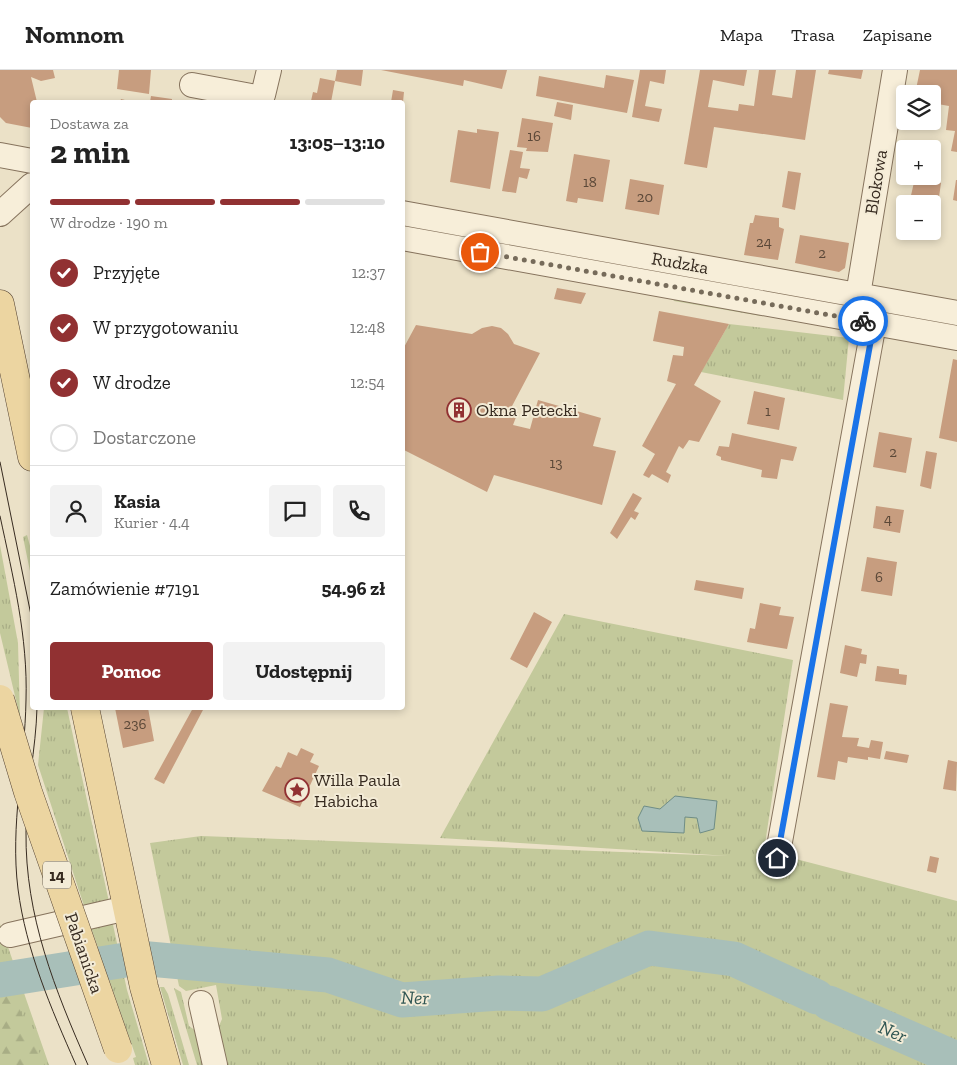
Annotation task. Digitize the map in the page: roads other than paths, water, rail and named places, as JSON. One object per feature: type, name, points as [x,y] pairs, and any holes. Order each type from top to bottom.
[{"type":"main road","points":[[0,304],[30,447]]},
{"type":"main road","name":"Pabianicka","points":[[0,699],[28,792],[120,1057]]},
{"type":"main road","points":[[85,710],[144,987],[166,1065]]},
{"type":"street","points":[[192,86],[256,97],[263,96],[269,70]]},
{"type":"street","name":"Blokowa","points":[[858,295],[895,70]]},
{"type":"street","points":[[0,155],[30,161]]},
{"type":"street","points":[[0,214],[30,187]]},
{"type":"street","name":"Rudzka","points":[[405,214],[957,312]]},
{"type":"street","name":"Rudzka","points":[[405,239],[957,338]]},
{"type":"street","points":[[777,858],[874,323],[858,295]]},
{"type":"street","points":[[10,935],[127,908]]},
{"type":"street","points":[[201,1002],[215,1065]]},
{"type":"water","points":[[675,796],[717,801],[714,829],[700,833],[697,818],[685,817],[684,833],[642,831],[638,818],[644,806],[660,809]]},
{"type":"waterway","name":"Ner","points":[[0,980],[138,958],[328,975],[402,1000],[499,993],[542,994],[649,948],[734,959],[817,997]]},
{"type":"waterway","name":"Ner","points":[[829,1003],[957,1059]]},
{"type":"tram line","points":[[0,462],[30,610]]},
{"type":"tram line","points":[[0,516],[19,607],[25,653],[25,724],[16,841],[18,889],[33,957],[76,1065]]},
{"type":"tram line","points":[[37,710],[26,817],[27,863],[31,893],[36,923],[44,952],[64,1009],[88,1065]]},
{"type":"place","name":"Okna Petecki","points":[[459,410]]},
{"type":"place","name":"Willa Paula Habicha","points":[[297,790]]}]
